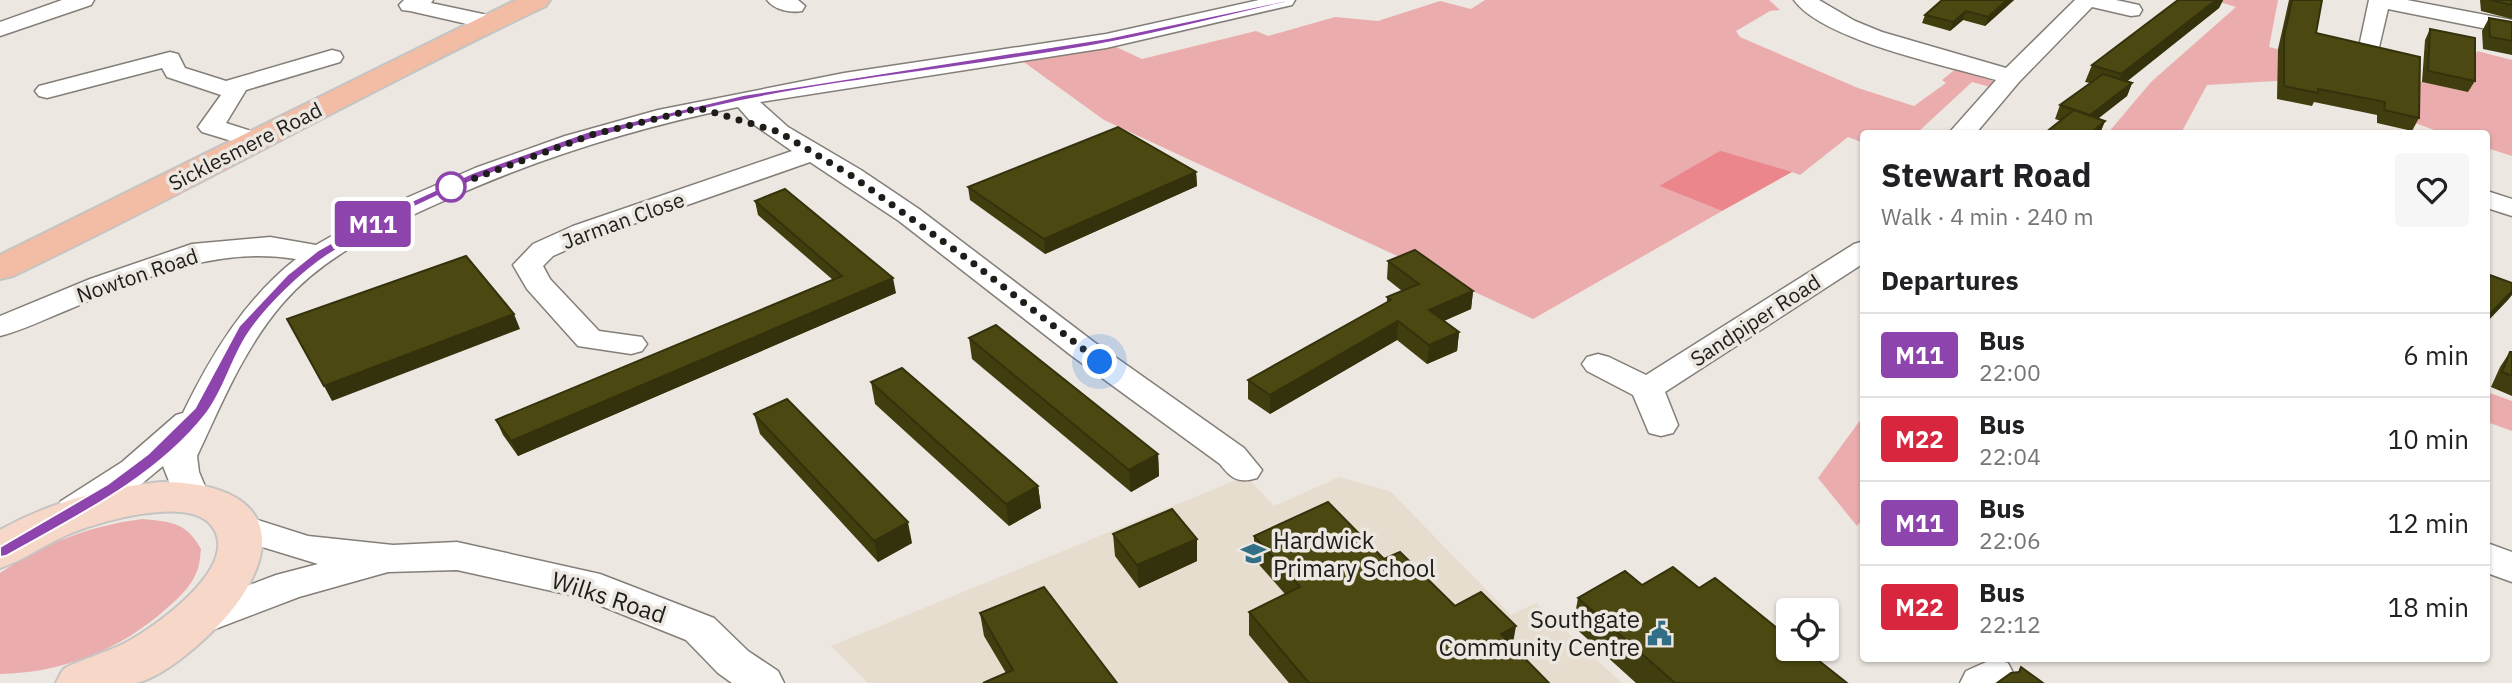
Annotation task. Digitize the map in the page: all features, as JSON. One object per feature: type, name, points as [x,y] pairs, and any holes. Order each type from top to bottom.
[{"type":"highway","name":"Sicklesmere Road","points":[[0,268],[67,237],[255,139],[537,0]]},
{"type":"main road","points":[[0,551],[48,524],[113,504],[150,498],[192,498],[222,508],[239,527],[242,554],[225,588],[191,624],[160,647],[104,678]]},
{"type":"street","points":[[384,0],[416,3],[489,22]]},
{"type":"street","points":[[192,498],[181,472],[180,456],[244,329],[292,278],[321,254],[381,220],[476,176],[591,135],[743,98],[1108,40],[1284,0]]},
{"type":"street","points":[[1805,0],[1834,20],[1859,30],[2011,77]]},
{"type":"street","points":[[1965,130],[2011,77],[2089,0],[2132,9]]},
{"type":"street","points":[[2371,42],[2379,1],[2512,27]]},
{"type":"street","points":[[0,29],[89,2]]},
{"type":"street","points":[[224,89],[332,57]]},
{"type":"street","points":[[47,91],[170,59],[175,72],[235,92],[211,127],[255,139]]},
{"type":"street","points":[[743,98],[762,119],[779,132],[909,215],[1083,349],[1232,456],[1244,470]]},
{"type":"street","points":[[699,108],[779,132]]},
{"type":"street","name":"Jarman Close","points":[[631,344],[589,338],[538,283],[528,265],[544,250],[583,232],[813,152]]},
{"type":"street","points":[[2490,200],[2512,208]]},
{"type":"street","name":"Nowton Road","points":[[0,327],[101,285],[192,253],[270,246],[321,254]]},
{"type":"street","name":"Sandpiper Road","points":[[1647,389],[1860,253]]},
{"type":"street","points":[[1598,364],[1647,389],[1661,425]]},
{"type":"street","points":[[48,524],[114,488],[153,458],[201,411]]},
{"type":"street","name":"Wilks Road","points":[[239,527],[307,549],[393,559],[457,556],[586,584],[700,629],[733,662],[763,683]]},
{"type":"street","points":[[2490,558],[2512,568]]},
{"type":"street","name":"Wilks Road","points":[[191,624],[290,585],[393,559]]},
{"type":"shaded area","points":[[1485,0],[1769,0],[1780,10],[1770,11],[1736,31],[1740,37],[1858,88],[1914,106],[1946,83],[1942,80],[1958,67],[1995,82],[1990,87],[1972,82],[1920,130],[1860,130],[1860,142],[1848,137],[1800,175],[1792,172],[1659,186],[1722,211],[1533,319],[1104,120],[1021,60],[1114,46],[1142,59],[1256,31],[1268,36],[1335,17],[1378,21],[1440,1],[1471,9]]},
{"type":"shaded area","points":[[2213,0],[2278,0],[2269,47],[2397,79],[2399,77],[2465,91],[2477,51],[2512,60],[2512,156],[2490,149],[2490,130],[2435,130],[2293,80],[2207,85],[2183,130],[2111,130],[2151,82],[2236,7]]},
{"type":"shaded area","points":[[1720,151],[1792,172],[1722,211],[1659,186]]},
{"type":"shaded area","points":[[2490,393],[2512,401],[2512,431],[2490,423]]},
{"type":"shaded area","points":[[1860,420],[1860,523],[1857,526],[1818,478]]},
{"type":"shaded area","name":"Hardwick Primary School","points":[[1246,476],[1274,506],[1339,477],[1390,491],[1511,615],[1536,603],[1622,683],[868,683],[831,646]]},
{"type":"shaded area","points":[[142,519],[162,521],[184,528],[201,549],[195,576],[180,596],[149,623],[110,647],[68,664],[23,673],[0,674],[0,573],[68,537],[104,526]]},
{"type":"building","points":[[1942,0],[2007,0],[1988,17],[1966,11],[1953,22],[1925,15]]},
{"type":"building","points":[[2178,0],[2216,0],[2121,74],[2092,65]]},
{"type":"building","points":[[2292,0],[2322,0],[2316,33],[2420,57],[2419,118],[2384,110],[2385,102],[2318,89],[2318,93],[2284,86],[2284,36]]},
{"type":"building","points":[[2490,0],[2512,0],[2512,5]]},
{"type":"building","points":[[2489,18],[2512,22],[2512,41],[2490,37]]},
{"type":"building","points":[[2430,29],[2475,38],[2475,81],[2428,71]]},
{"type":"building","points":[[2103,74],[2132,83],[2090,115],[2060,105]]},
{"type":"building","points":[[2074,110],[2105,121],[2094,130],[2049,130]]},
{"type":"building","points":[[1118,127],[1196,172],[1044,239],[968,187]]},
{"type":"building","points":[[785,189],[893,278],[511,441],[496,420],[842,276],[755,201]]},
{"type":"building","points":[[1415,250],[1473,291],[1429,310],[1459,332],[1429,345],[1398,321],[1270,395],[1248,380],[1391,300],[1387,297],[1419,284],[1388,261]]},
{"type":"building","points":[[466,256],[514,314],[324,386],[287,319]]},
{"type":"building","points":[[2490,275],[2512,283],[2512,291],[2490,314]]},
{"type":"building","points":[[996,325],[1158,454],[1129,470],[969,338]]},
{"type":"building","points":[[2512,352],[2512,376],[2502,372]]},
{"type":"building","points":[[902,368],[1038,486],[1006,504],[871,382]]},
{"type":"building","points":[[787,399],[908,522],[874,541],[754,414]]},
{"type":"building","points":[[1328,502],[1384,559],[1400,552],[1455,606],[1481,592],[1516,626],[1501,634],[1549,683],[1309,683],[1249,612],[1300,587],[1254,536]]},
{"type":"building","points":[[1172,509],[1197,539],[1137,565],[1113,534]]},
{"type":"building","points":[[1673,567],[1699,588],[1715,578],[1776,627],[1776,661],[1819,661],[1847,683],[1675,683],[1578,598],[1625,571],[1642,585]]},
{"type":"building","points":[[1044,587],[1117,683],[983,683],[1013,670],[980,613]]},
{"type":"building","points":[[2021,667],[2043,683],[1997,683],[2011,673],[2019,672]]},
{"type":"bus line","name":"M11","points":[[0,551],[114,488],[153,458],[201,411],[244,329],[292,278],[321,254],[356,232],[476,176],[625,125],[743,98],[894,72],[1076,46],[1190,23],[1284,0]]},
{"type":"place","name":"Hardwick Primary School","points":[[1253,554]]},
{"type":"place","name":"Southgate Community Centre","points":[[1660,633]]},
{"type":"route","points":[[451,187],[591,135],[699,108],[779,132],[852,176],[1012,292],[1100,362]]}]
